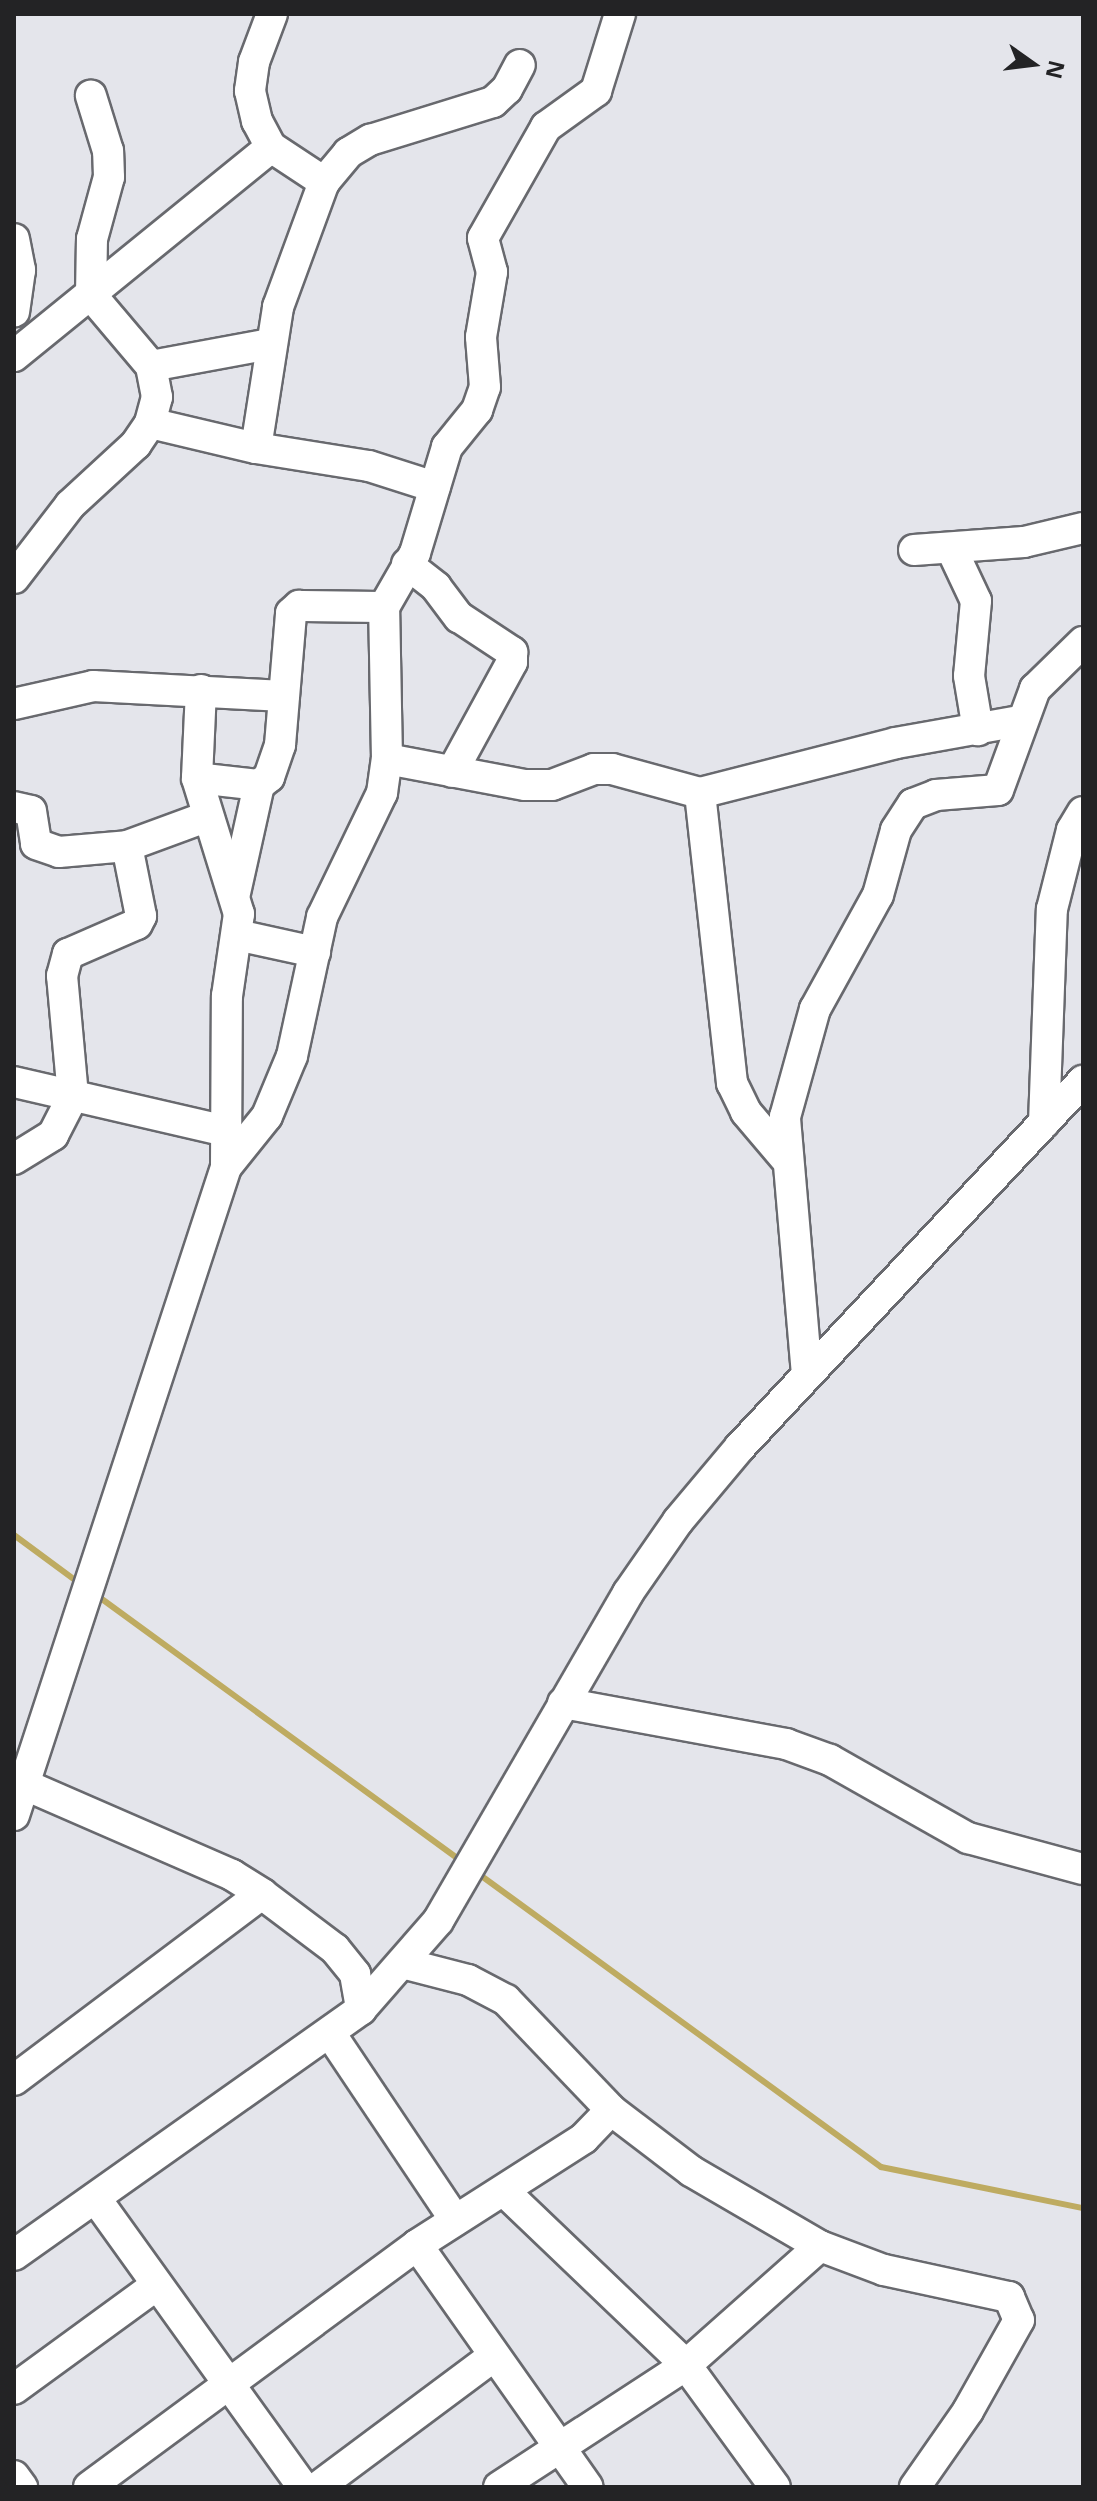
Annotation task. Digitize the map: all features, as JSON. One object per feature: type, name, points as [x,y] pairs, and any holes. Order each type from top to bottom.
[{"type":"street","points":[[272,14],[254,62],[250,91],[257,121],[271,147],[324,182]]},
{"type":"street","points":[[226,1167],[267,1116],[292,1056],[315,952],[336,883],[377,807],[387,759],[384,607],[420,540],[453,433],[477,410],[485,387],[481,337],[492,281],[483,238],[546,127],[596,91],[620,14]]},
{"type":"street","points":[[256,448],[278,307],[324,182],[348,153],[370,140],[493,102],[507,89],[520,65]]},
{"type":"street","points":[[14,578],[70,505],[136,444],[150,423],[157,397],[151,366],[91,295],[92,239],[109,177],[108,151],[91,96]]},
{"type":"street","points":[[14,356],[271,147]]},
{"type":"street","points":[[14,239],[20,270],[14,312]]},
{"type":"street","points":[[151,366],[270,344]]},
{"type":"street","points":[[150,423],[256,448],[369,466],[435,487]]},
{"type":"street","points":[[914,550],[952,550],[1083,528]]},
{"type":"street","points":[[952,550],[976,601],[969,676],[978,730]]},
{"type":"street","points":[[407,564],[436,587],[459,617],[512,652],[512,662],[452,772]]},
{"type":"street","points":[[14,1815],[20,1783],[226,1167],[227,996],[237,935],[235,893],[259,785],[274,766],[294,608],[384,607]]},
{"type":"street","points":[[807,1375],[785,1158],[785,1117],[798,1059],[815,1009],[878,895],[896,830],[913,804],[936,795],[998,790],[1020,721],[1035,689],[1083,642]]},
{"type":"street","points":[[14,704],[93,686],[284,696]]},
{"type":"street","points":[[201,690],[197,778],[206,817],[235,893]]},
{"type":"street","points":[[387,759],[452,772],[552,785],[594,769],[612,769],[700,793],[896,743],[1020,721]]},
{"type":"street","points":[[197,778],[259,785]]},
{"type":"street","points":[[700,793],[732,1083],[746,1112],[785,1158]]},
{"type":"street","points":[[14,807],[31,811],[41,848],[59,852],[127,846],[206,817]]},
{"type":"street","points":[[1044,1123],[1052,909],[1072,830],[1083,812]]},
{"type":"street","points":[[14,1159],[53,1135],[73,1096],[64,963],[74,947],[137,924],[140,908],[127,846]]},
{"type":"street","points":[[237,935],[315,952]]},
{"type":"street","points":[[14,2255],[361,2009],[438,1921],[628,1593],[678,1521],[807,1375],[1083,1081]]},
{"type":"street","points":[[14,1082],[226,1131]]},
{"type":"street","points":[[563,1703],[786,1744],[830,1760],[968,1838],[1083,1869]]},
{"type":"street","points":[[20,1783],[232,1875],[262,1894],[335,1949],[355,1974],[361,2009]]},
{"type":"street","points":[[14,2080],[262,1894]]},
{"type":"street","points":[[402,1963],[468,1980],[506,2000],[611,2110],[691,2171],[820,2246],[884,2270],[1009,2297],[1017,2306],[1019,2320],[915,2487]]},
{"type":"street","points":[[330,2033],[455,2220]]},
{"type":"street","points":[[89,2487],[230,2386],[417,2245],[505,2192],[584,2138],[611,2110]]},
{"type":"street","points":[[505,2192],[686,2365],[775,2487]]},
{"type":"street","points":[[96,2199],[155,2286],[303,2487]]},
{"type":"street","points":[[417,2245],[588,2487]]},
{"type":"street","points":[[499,2487],[557,2445],[686,2365],[820,2246]]},
{"type":"street","points":[[14,2389],[155,2286]]},
{"type":"street","points":[[318,2487],[494,2356]]},
{"type":"street","points":[[14,2476],[22,2487]]},
{"type":"waterway","points":[[14,1535],[79,1583]]},
{"type":"waterway","points":[[95,1594],[464,1863]]},
{"type":"waterway","points":[[476,1872],[881,2167],[1083,2208]]}]
